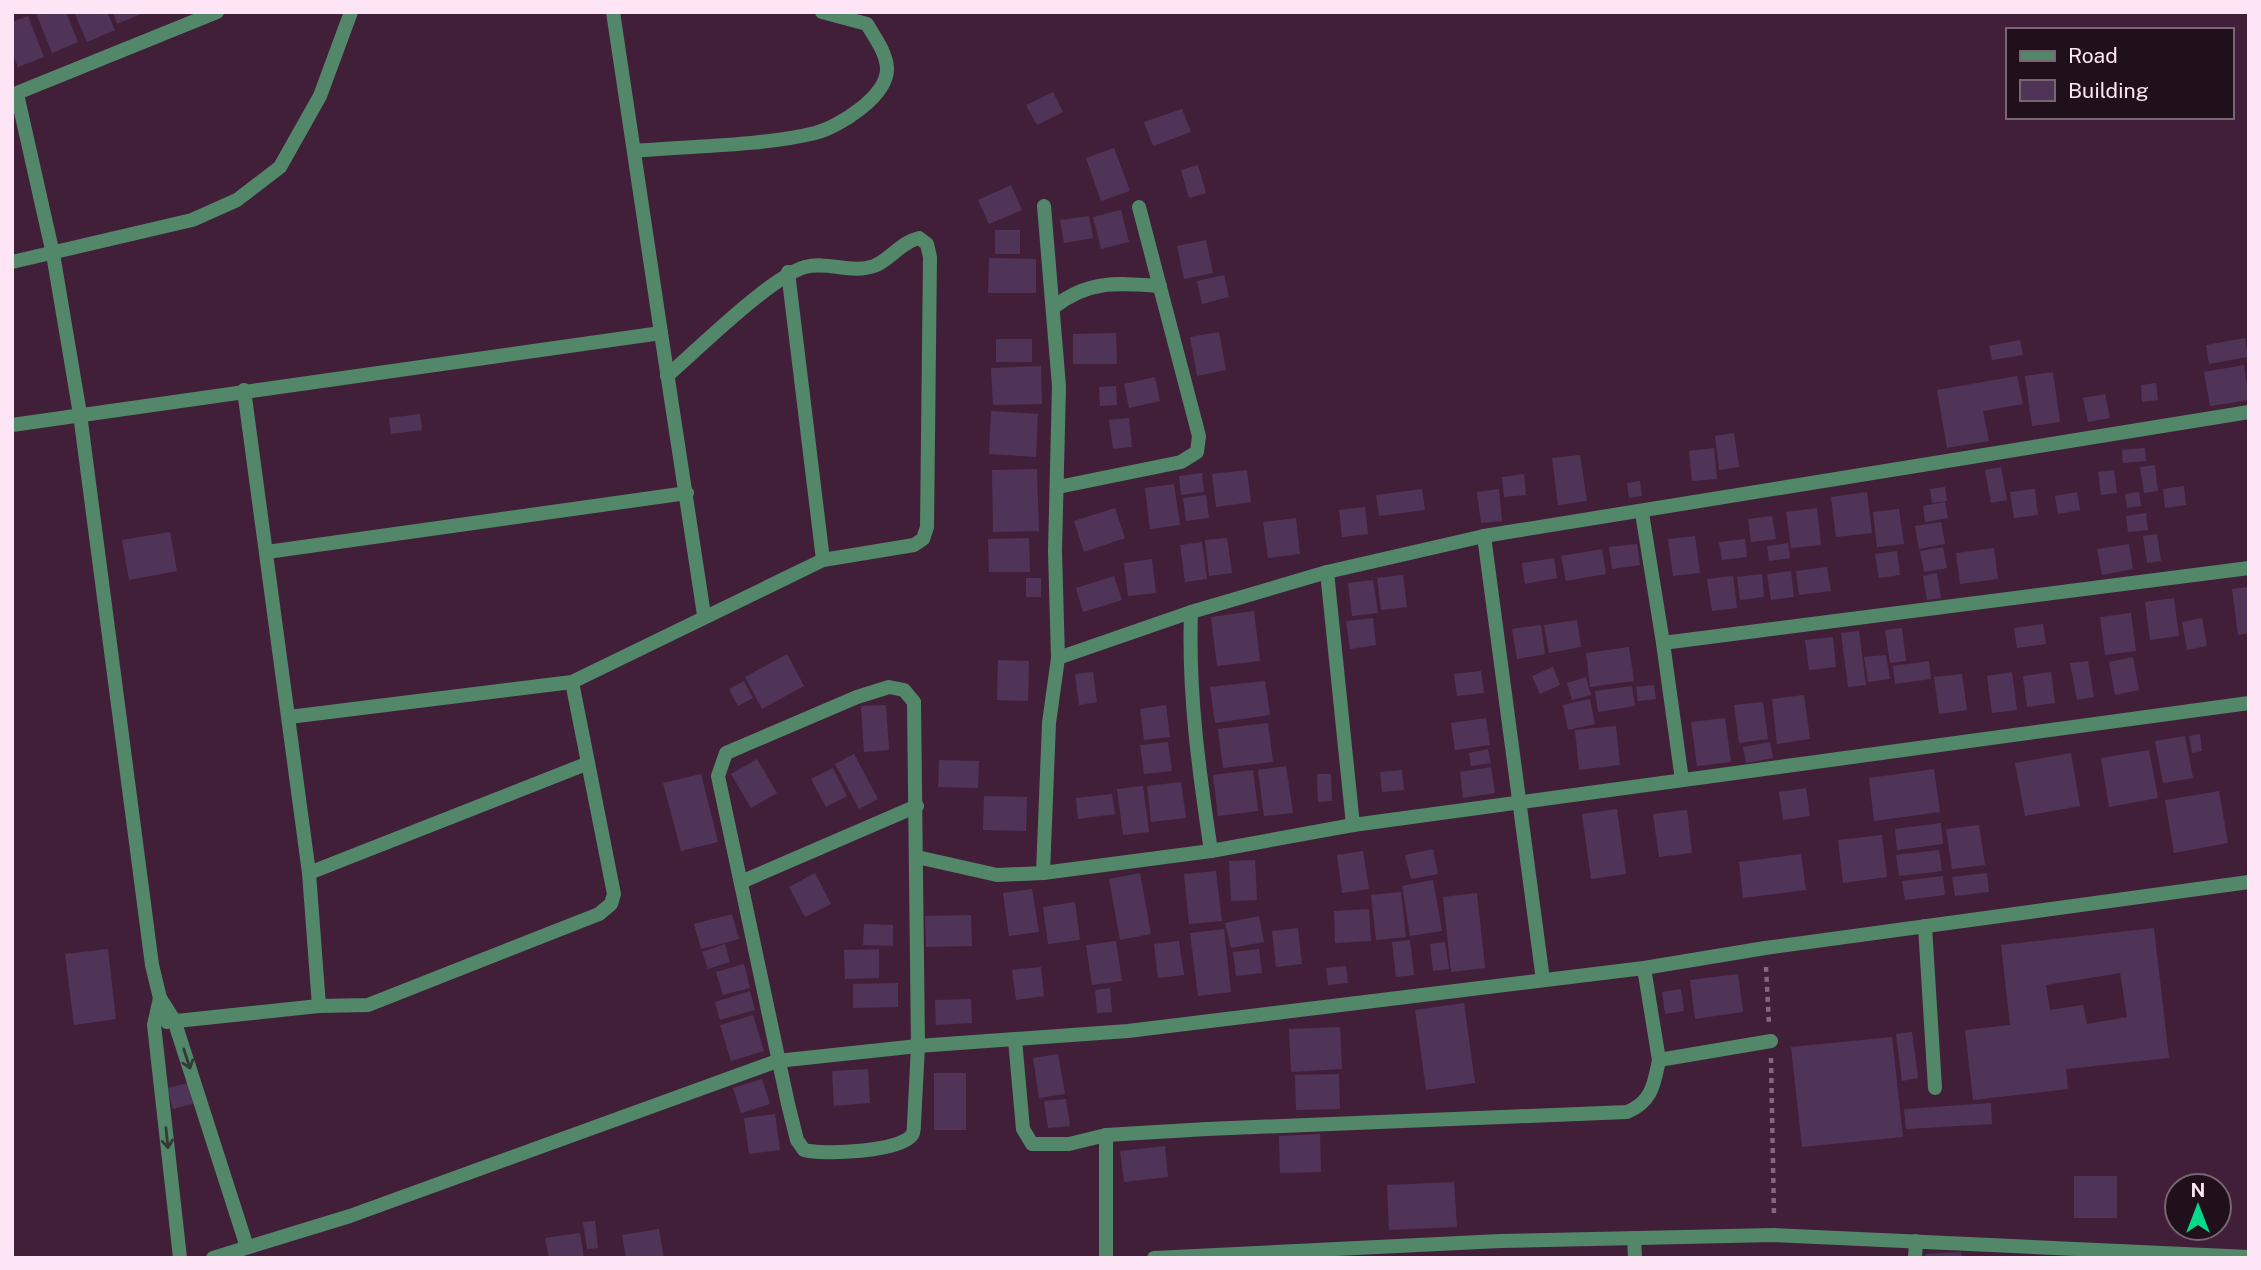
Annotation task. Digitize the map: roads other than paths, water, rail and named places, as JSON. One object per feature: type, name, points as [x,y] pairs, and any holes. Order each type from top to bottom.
[{"type":"street","points":[[217,12],[15,94],[53,254],[80,414],[152,965],[160,998],[174,1020],[247,1247]]},
{"type":"street","points":[[12,262],[191,220],[237,200],[280,167],[320,96],[351,12]]},
{"type":"street","points":[[613,12],[704,615]]},
{"type":"street","points":[[634,151],[818,132],[876,97],[884,85],[887,68],[867,18],[822,12]]},
{"type":"street","points":[[1043,873],[1049,723],[1058,658],[1059,386],[1044,206]]},
{"type":"street","points":[[1058,487],[1181,462],[1197,452],[1199,436],[1139,207]]},
{"type":"street","points":[[289,718],[572,682],[823,559],[915,545],[923,539],[927,527],[930,257],[927,244],[919,239],[911,240],[875,266],[858,269],[818,264],[788,272],[667,376]]},
{"type":"street","points":[[788,272],[823,559]]},
{"type":"street","points":[[1054,307],[1074,291],[1091,286],[1160,286]]},
{"type":"street","points":[[12,425],[661,333]]},
{"type":"street","points":[[244,390],[309,873],[319,1006]]},
{"type":"street","points":[[1058,658],[1191,612],[1327,572],[1484,536],[1642,513],[2249,412]]},
{"type":"street","points":[[267,552],[687,494]]},
{"type":"street","points":[[1642,513],[1682,780]]},
{"type":"street","points":[[1484,536],[1544,980]]},
{"type":"street","points":[[1663,643],[2249,568]]},
{"type":"street","points":[[1327,572],[1353,825]]},
{"type":"street","points":[[1191,612],[1189,668],[1193,717],[1211,850]]},
{"type":"street","points":[[155,1025],[174,1020],[319,1006],[368,1005],[606,909],[614,894],[586,764],[572,682]]},
{"type":"street","points":[[889,687],[904,690],[915,702],[917,806],[918,1046],[912,1135],[901,1143],[875,1149],[815,1153],[804,1150],[797,1140],[777,1060],[718,776],[726,753],[857,697],[889,687]]},
{"type":"street","points":[[917,857],[997,875],[1043,873],[1211,850],[1353,825],[2249,703]]},
{"type":"street","points":[[309,873],[586,764]]},
{"type":"street","points":[[741,882],[917,806]]},
{"type":"street","points":[[213,1258],[349,1216],[777,1060],[918,1046],[1128,1031],[1644,968],[1765,948],[2249,882]]},
{"type":"street","points":[[1925,926],[1935,1088]]},
{"type":"street","points":[[1015,1040],[1023,1129],[1031,1144],[1069,1144],[1107,1135],[1626,1112],[1645,1101],[1653,1091],[1658,1060],[1644,968]]},
{"type":"street","points":[[160,998],[155,1025],[180,1258]]},
{"type":"street","points":[[1658,1060],[1770,1041]]},
{"type":"street","points":[[1107,1135],[1107,1258]]},
{"type":"street","points":[[1154,1258],[1377,1253],[1500,1241],[1774,1235],[1916,1241],[2056,1253],[2249,1257]]},
{"type":"street","points":[[1634,1238],[1635,1258]]},
{"type":"street","points":[[1500,1241],[1501,1258]]},
{"type":"street","points":[[1915,1258],[1916,1241]]}]
